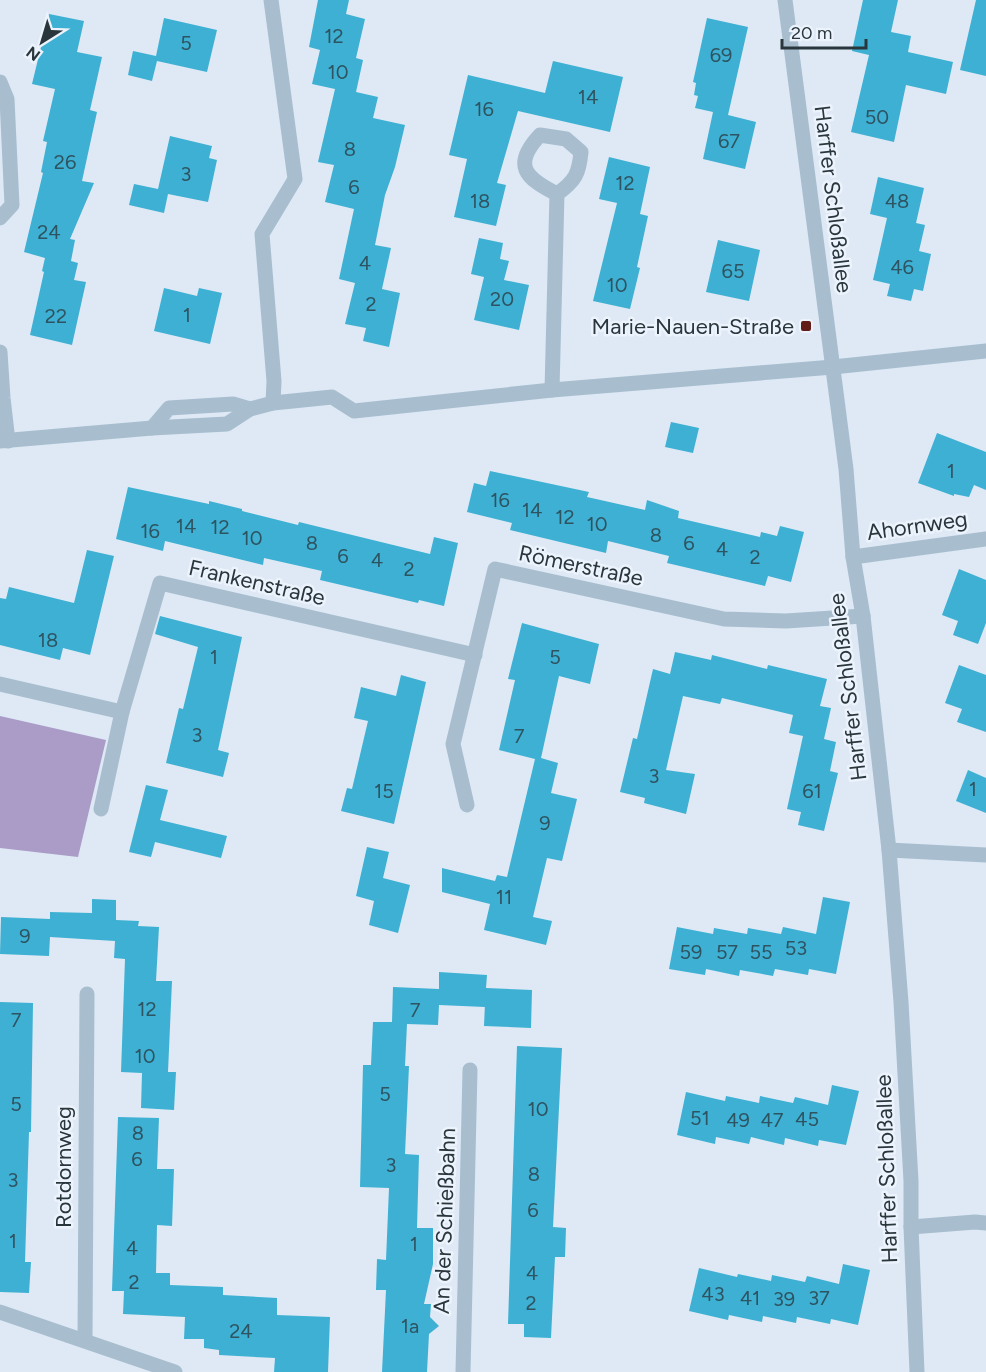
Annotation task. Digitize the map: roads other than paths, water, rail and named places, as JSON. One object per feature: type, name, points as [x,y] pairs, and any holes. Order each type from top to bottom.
[{"type":"street","points":[[271,0],[295,178],[262,234],[274,381],[273,403]]},
{"type":"street","name":"Harffer Schloßallee","points":[[785,0],[846,469],[853,557],[863,615],[889,850],[912,1181],[911,1227],[917,1372]]},
{"type":"street","points":[[0,82],[6,99],[12,205],[0,218]]},
{"type":"street","points":[[552,390],[557,194]]},
{"type":"street","points":[[0,352],[4,441],[153,428],[170,408],[233,404],[250,409],[273,403],[332,397],[354,411],[552,390],[986,351]]},
{"type":"street","name":"Ahornweg","points":[[853,557],[986,538]]},
{"type":"street","name":"Römerstraße","points":[[467,805],[453,744],[495,569],[724,618],[786,621],[863,615]]},
{"type":"street","name":"Frankenstraße","points":[[101,809],[122,712],[160,583],[475,656]]},
{"type":"street","points":[[0,684],[122,712]]},
{"type":"street","points":[[889,850],[986,855]]},
{"type":"street","name":"Rotdornweg","points":[[84,1340],[87,994]]},
{"type":"street","name":"An der Schießbahn","points":[[462,1372],[470,1070]]},
{"type":"street","points":[[911,1227],[986,1223]]},
{"type":"street","points":[[0,1312],[176,1372]]},
{"type":"place","name":"Marie-Nauen-Straße","points":[[806,326]]}]
